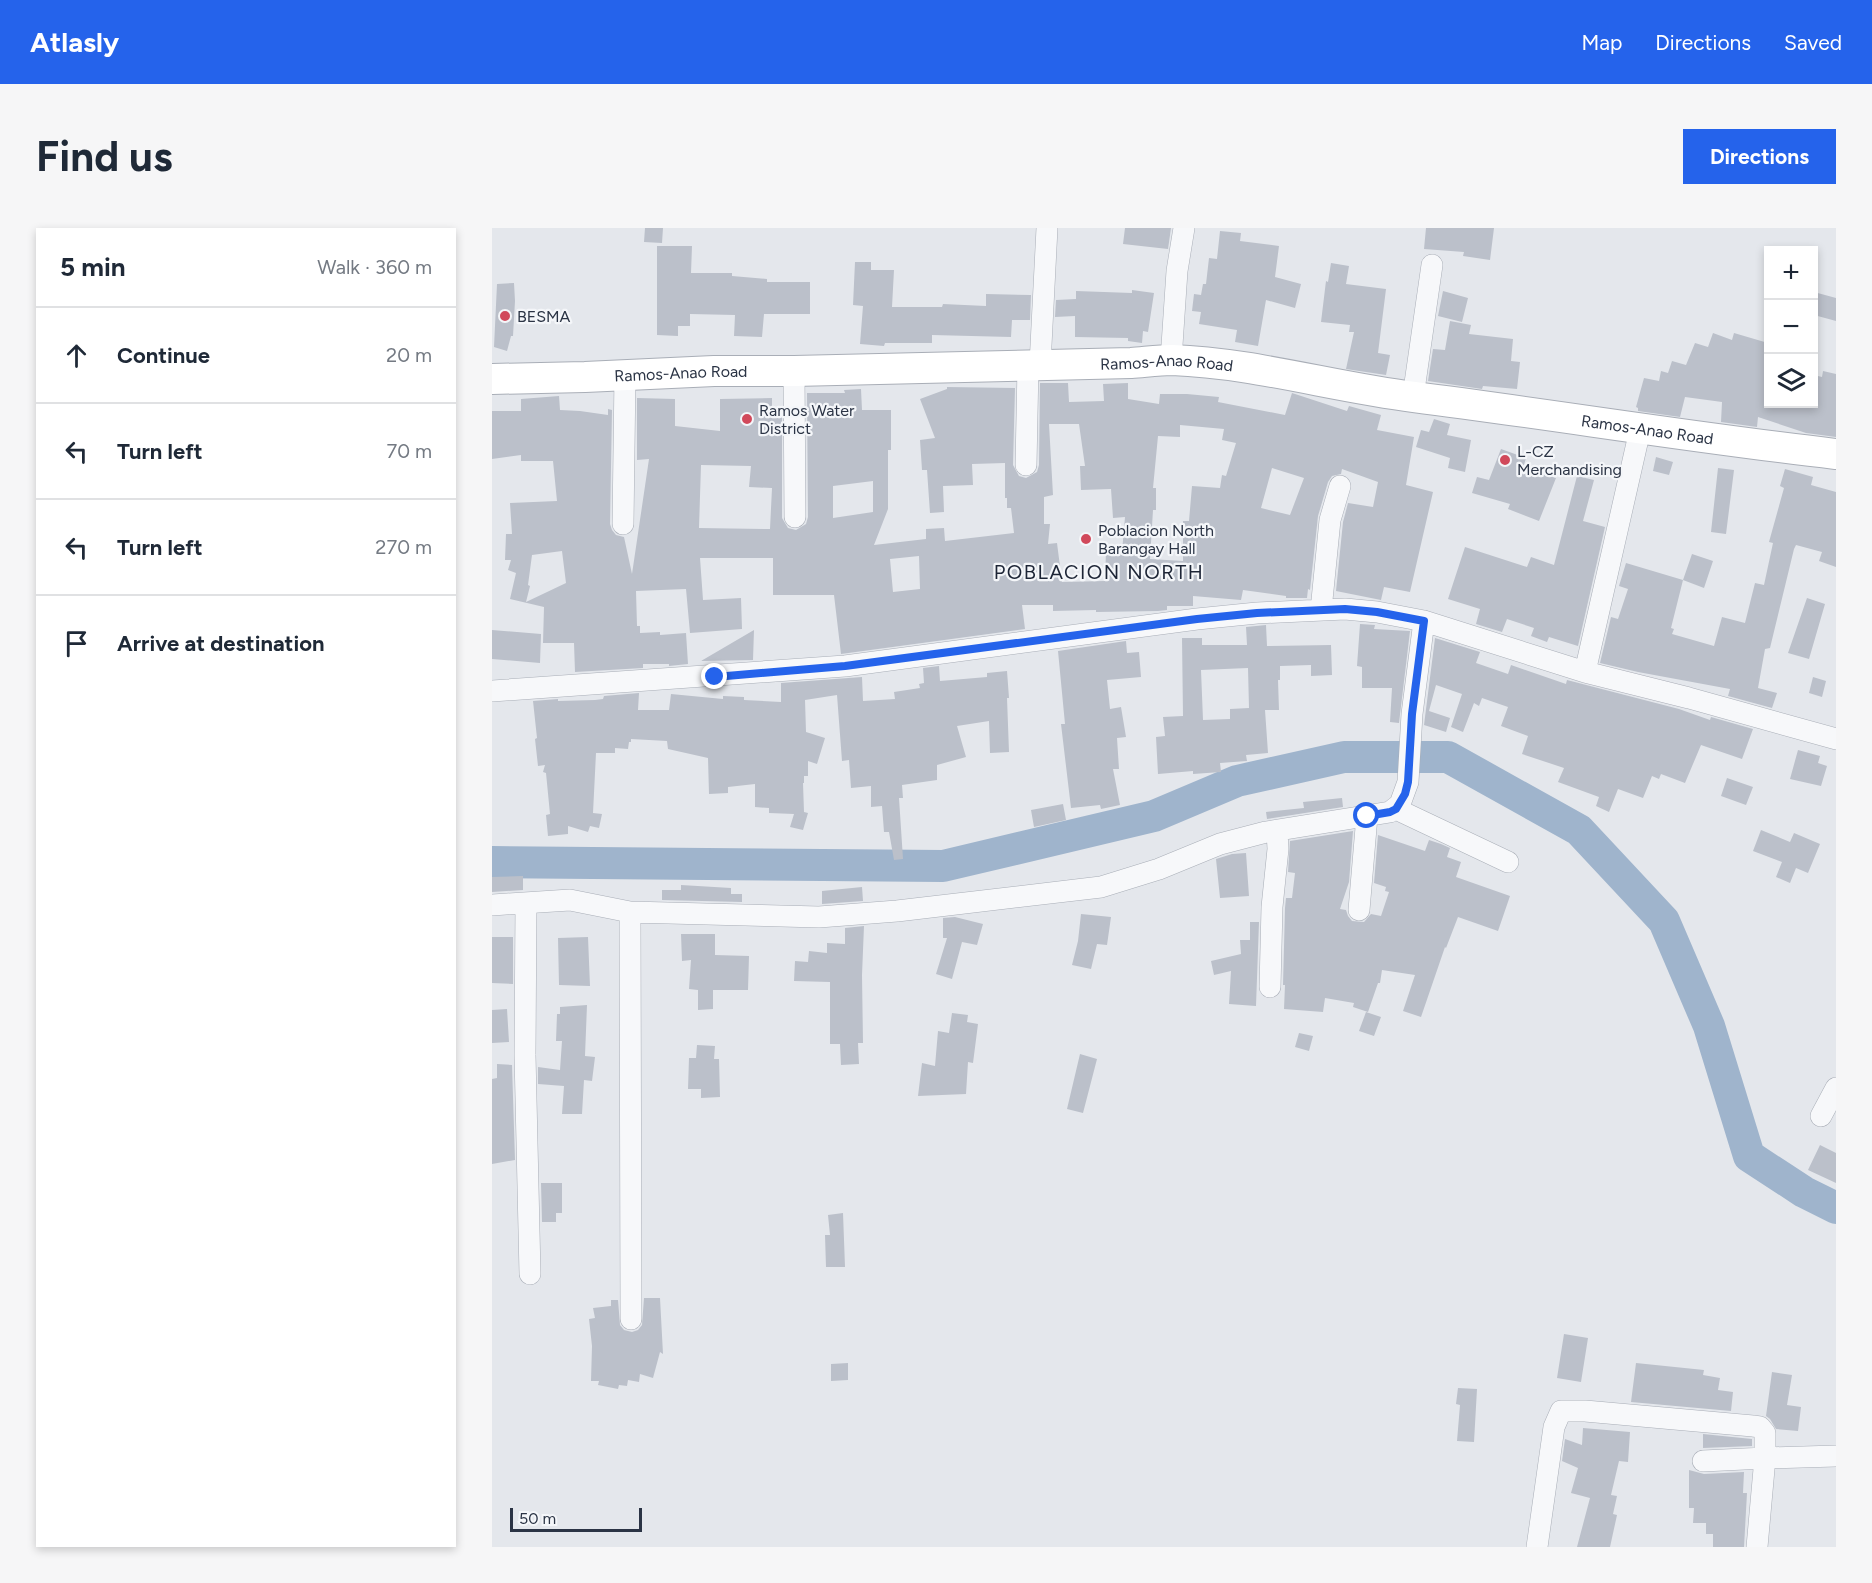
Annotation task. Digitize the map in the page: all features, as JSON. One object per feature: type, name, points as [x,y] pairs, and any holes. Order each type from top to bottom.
[{"type":"main road","name":"Ramos-Anao Road","points":[[492,379],[714,370],[794,372],[1171,360],[1239,367],[1413,397],[1474,404],[1640,430],[1836,454]]},
{"type":"street","points":[[1026,465],[1047,228]]},
{"type":"street","points":[[1171,360],[1177,270],[1184,228]]},
{"type":"street","points":[[1413,397],[1432,265]]},
{"type":"street","points":[[794,372],[795,517]]},
{"type":"street","points":[[623,524],[625,375]]},
{"type":"street","points":[[1586,672],[1640,430]]},
{"type":"street","points":[[1321,610],[1330,520],[1340,486]]},
{"type":"street","points":[[492,691],[845,666],[1197,619],[1321,610],[1377,612],[1424,621],[1586,672],[1689,698],[1836,740]]},
{"type":"street","points":[[492,905],[570,900],[630,912],[796,916],[860,915],[1101,887],[1159,868],[1220,844],[1277,831],[1390,812],[1396,809],[1405,794],[1408,782],[1408,746],[1424,621]]},
{"type":"street","points":[[1396,809],[1508,862]]},
{"type":"street","points":[[1359,910],[1367,816]]},
{"type":"street","points":[[1270,987],[1272,907],[1278,849],[1277,831]]},
{"type":"street","points":[[526,904],[525,1055],[530,1274]]},
{"type":"street","points":[[630,912],[631,1319]]},
{"type":"street","points":[[1821,1116],[1836,1088]]},
{"type":"street","points":[[1537,1547],[1554,1427],[1561,1412],[1585,1411],[1760,1427],[1765,1433],[1765,1458],[1758,1547]]},
{"type":"street","points":[[1703,1461],[1836,1456]]},
{"type":"building","points":[[645,228],[663,228],[662,243],[644,242]]},
{"type":"building","points":[[1125,228],[1171,228],[1168,249],[1123,244]]},
{"type":"building","points":[[1426,228],[1494,228],[1490,260],[1463,256],[1464,252],[1424,249]]},
{"type":"building","points":[[1220,231],[1241,233],[1240,241],[1279,246],[1275,277],[1301,284],[1295,308],[1266,300],[1258,346],[1235,342],[1237,330],[1199,324],[1201,312],[1192,311],[1194,294],[1201,295],[1203,284],[1206,284],[1209,258],[1217,259]]},
{"type":"building","points":[[657,246],[692,246],[691,273],[732,273],[732,276],[767,279],[767,282],[810,282],[810,314],[764,314],[762,337],[734,336],[735,315],[690,314],[690,326],[678,326],[678,336],[657,335]]},
{"type":"building","points":[[855,262],[871,262],[871,270],[894,270],[892,307],[942,307],[943,304],[986,306],[986,294],[1031,295],[1030,320],[1012,320],[1011,337],[932,335],[932,343],[885,343],[884,346],[860,344],[863,306],[853,305]]},
{"type":"building","points":[[1331,263],[1349,266],[1346,284],[1386,289],[1378,353],[1390,355],[1386,375],[1346,369],[1354,332],[1349,332],[1350,325],[1321,322],[1326,281],[1328,282]]},
{"type":"building","name":"BESMA","points":[[514,283],[513,336],[511,336],[507,351],[494,347],[497,284]]},
{"type":"building","points":[[1132,290],[1154,293],[1148,332],[1143,331],[1142,343],[1128,341],[1128,338],[1075,337],[1075,316],[1055,317],[1056,300],[1076,299],[1076,291],[1132,293]]},
{"type":"building","points":[[1443,291],[1468,298],[1462,322],[1438,316]]},
{"type":"building","points":[[1818,293],[1836,298],[1836,321],[1818,316]]},
{"type":"building","points":[[1450,321],[1471,325],[1469,334],[1513,339],[1511,361],[1520,362],[1517,389],[1483,386],[1482,389],[1428,381],[1433,349],[1445,350]]},
{"type":"building","points":[[1713,333],[1732,340],[1734,333],[1764,342],[1764,408],[1818,408],[1818,376],[1822,377],[1823,371],[1836,374],[1836,437],[1806,433],[1758,417],[1757,427],[1721,422],[1722,402],[1685,397],[1680,417],[1638,411],[1636,407],[1644,378],[1659,381],[1661,371],[1668,373],[1672,361],[1686,365],[1695,343],[1708,347]]},
{"type":"building","points":[[1040,383],[1068,383],[1069,402],[1104,401],[1103,384],[1128,383],[1128,399],[1159,404],[1160,394],[1219,397],[1218,402],[1285,415],[1292,393],[1347,411],[1349,406],[1381,415],[1377,430],[1414,437],[1406,485],[1433,492],[1410,592],[1384,587],[1381,600],[1336,591],[1343,522],[1348,503],[1373,507],[1378,482],[1342,469],[1341,474],[1332,476],[1328,482],[1318,516],[1310,590],[1308,589],[1307,598],[1286,598],[1286,596],[1243,590],[1241,600],[1193,596],[1193,606],[1167,606],[1167,610],[1158,611],[1053,611],[1053,605],[1022,605],[1025,629],[841,654],[834,595],[773,595],[773,558],[700,558],[703,600],[741,598],[742,629],[690,633],[686,589],[636,591],[637,626],[640,626],[640,633],[660,632],[660,635],[686,633],[688,664],[669,666],[669,664],[643,664],[643,668],[575,672],[574,643],[543,643],[544,607],[510,599],[516,573],[508,570],[511,560],[505,560],[506,534],[512,534],[510,503],[557,501],[553,461],[521,461],[521,455],[492,459],[492,411],[521,411],[521,399],[559,396],[560,410],[608,415],[608,409],[612,410],[610,524],[616,535],[624,537],[632,574],[649,459],[637,460],[637,398],[675,399],[675,426],[720,431],[720,399],[772,398],[772,408],[782,408],[782,518],[788,528],[796,530],[806,524],[808,517],[807,393],[845,393],[844,390],[861,389],[862,410],[891,410],[888,509],[874,545],[926,539],[926,529],[944,528],[945,541],[1014,533],[1011,508],[1007,508],[1007,498],[1005,498],[1005,463],[972,464],[973,485],[943,486],[944,512],[930,513],[927,470],[922,470],[920,440],[935,438],[920,399],[947,389],[947,387],[1015,388],[1013,465],[1019,476],[1026,478],[1037,472]],"holes":[[[1049,424],[1079,424],[1085,466],[1080,466],[1081,490],[1111,489],[1113,518],[1125,517],[1122,552],[1106,551],[1105,581],[1062,582],[1057,543],[1048,544],[1050,524],[1044,524],[1044,497],[1053,495]],[[1180,425],[1224,429],[1222,440],[1236,443],[1226,476],[1222,475],[1220,488],[1192,486],[1189,521],[1183,521],[1183,561],[1150,559],[1153,510],[1156,510],[1156,488],[1153,488],[1158,436],[1180,437]],[[701,465],[751,466],[749,487],[772,488],[770,529],[699,528]],[[1272,468],[1304,478],[1290,515],[1261,508]],[[873,481],[873,512],[833,518],[833,486]],[[562,551],[566,583],[526,602],[530,586],[528,585],[532,555]],[[919,556],[920,589],[893,592],[890,559]]]},
{"type":"building","points":[[1434,419],[1450,424],[1447,435],[1471,440],[1465,472],[1448,468],[1450,458],[1416,447],[1421,430],[1429,432]]},
{"type":"building","points":[[1501,449],[1526,458],[1523,468],[1556,478],[1539,521],[1508,509],[1510,504],[1472,493],[1477,477],[1489,480]]},
{"type":"building","points":[[1656,457],[1673,462],[1669,475],[1653,471]]},
{"type":"building","points":[[1718,468],[1734,470],[1726,534],[1711,532]]},
{"type":"building","points":[[1785,469],[1813,477],[1811,485],[1836,492],[1836,567],[1819,561],[1822,552],[1796,545],[1794,549],[1770,648],[1765,649],[1758,688],[1777,693],[1772,708],[1728,696],[1730,689],[1600,663],[1611,617],[1618,619],[1628,589],[1619,586],[1626,563],[1683,580],[1671,628],[1674,629],[1672,634],[1714,646],[1722,617],[1745,623],[1755,583],[1764,585],[1773,543],[1769,542],[1784,488],[1780,486]]},
{"type":"building","points":[[1577,476],[1594,480],[1583,521],[1605,527],[1578,646],[1549,637],[1547,642],[1531,636],[1534,628],[1507,619],[1502,632],[1476,624],[1480,609],[1448,599],[1465,547],[1527,567],[1531,557],[1554,565]]},
{"type":"building","points":[[1692,554],[1713,561],[1704,588],[1683,580]]},
{"type":"building","points":[[1807,598],[1825,604],[1809,659],[1788,653]]},
{"type":"building","points":[[1360,624],[1375,625],[1374,629],[1410,631],[1399,723],[1390,722],[1392,688],[1362,688],[1362,667],[1357,666]]},
{"type":"building","points":[[1266,625],[1267,646],[1331,645],[1332,675],[1311,676],[1311,665],[1280,666],[1279,710],[1265,710],[1268,753],[1246,755],[1247,761],[1220,763],[1221,772],[1193,774],[1193,771],[1158,774],[1156,737],[1165,736],[1163,717],[1183,716],[1182,638],[1202,638],[1202,645],[1247,645],[1246,627]],"holes":[[[1248,668],[1249,708],[1230,709],[1230,719],[1203,720],[1201,670]]]},
{"type":"building","points":[[492,630],[541,634],[540,663],[492,659]]},
{"type":"building","points":[[754,630],[753,660],[701,661]]},
{"type":"building","points":[[1435,638],[1480,652],[1476,663],[1508,674],[1511,665],[1566,684],[1567,680],[1679,709],[1710,720],[1711,717],[1753,729],[1742,759],[1701,745],[1685,783],[1661,774],[1659,779],[1652,776],[1643,798],[1618,789],[1609,812],[1596,806],[1599,797],[1558,782],[1564,768],[1522,754],[1528,736],[1501,726],[1508,707],[1482,698],[1479,706],[1474,703],[1463,732],[1451,727],[1462,694],[1436,685],[1429,711],[1450,718],[1446,732],[1424,725]]},
{"type":"building","points":[[1126,641],[1127,653],[1139,652],[1141,677],[1107,680],[1110,709],[1121,707],[1126,737],[1117,738],[1119,769],[1113,769],[1120,805],[1101,809],[1100,805],[1071,808],[1061,724],[1065,724],[1058,651]]},
{"type":"building","points":[[939,666],[940,681],[987,677],[987,673],[1007,671],[1009,752],[990,753],[989,721],[957,726],[966,757],[937,765],[937,780],[902,785],[903,798],[899,798],[903,859],[894,860],[889,832],[884,832],[882,806],[871,807],[871,786],[851,788],[849,760],[842,761],[837,695],[805,700],[806,732],[825,738],[817,764],[808,761],[808,776],[804,776],[804,812],[808,813],[803,830],[790,827],[794,814],[769,813],[769,808],[755,807],[755,784],[728,787],[728,793],[709,794],[708,758],[668,749],[667,741],[631,739],[628,749],[615,748],[615,753],[596,753],[593,813],[602,814],[599,828],[590,826],[588,832],[568,826],[568,834],[548,836],[546,815],[550,814],[546,773],[543,772],[545,765],[538,766],[533,701],[595,700],[603,699],[604,696],[639,693],[638,710],[669,710],[671,694],[723,699],[723,696],[744,697],[744,700],[781,702],[781,683],[862,677],[863,701],[895,699],[894,692],[920,688],[919,684],[924,683],[923,668]]},
{"type":"building","points":[[1813,677],[1826,681],[1822,697],[1809,693]]},
{"type":"building","points":[[1798,750],[1820,756],[1818,763],[1827,766],[1821,786],[1790,779]]},
{"type":"building","points":[[1727,778],[1753,787],[1746,805],[1721,796]]},
{"type":"building","points":[[1342,798],[1343,807],[1267,819],[1266,812],[1304,808],[1303,802]]},
{"type":"building","points":[[1063,804],[1066,820],[1034,827],[1031,810]]},
{"type":"building","points":[[1761,830],[1790,842],[1794,833],[1820,844],[1808,873],[1796,868],[1790,883],[1776,877],[1782,862],[1753,851]]},
{"type":"building","points":[[1353,831],[1349,882],[1340,909],[1346,910],[1352,921],[1364,922],[1371,914],[1381,916],[1389,892],[1385,891],[1386,887],[1374,883],[1378,835],[1425,851],[1429,840],[1450,848],[1447,857],[1461,862],[1456,877],[1510,896],[1498,931],[1458,917],[1421,1017],[1403,1011],[1415,975],[1382,970],[1380,983],[1378,983],[1368,1012],[1353,1007],[1354,1003],[1325,998],[1323,1012],[1284,1009],[1285,908],[1286,898],[1292,898],[1295,873],[1288,872],[1290,841]]},
{"type":"building","points":[[1246,853],[1249,896],[1220,898],[1216,859]]},
{"type":"building","points":[[523,876],[523,890],[492,892],[492,877]]},
{"type":"building","points":[[681,885],[731,888],[731,894],[742,894],[742,902],[662,900],[662,890],[681,890]]},
{"type":"building","points":[[862,887],[863,901],[822,904],[822,891]]},
{"type":"building","points":[[1081,914],[1111,917],[1107,945],[1097,944],[1091,969],[1072,965]]},
{"type":"building","points":[[955,917],[983,924],[977,945],[962,942],[952,979],[936,974],[947,938],[943,938],[943,918]]},
{"type":"building","points":[[1250,922],[1259,922],[1256,1006],[1229,1004],[1231,971],[1214,975],[1211,961],[1241,954],[1240,940],[1250,940]]},
{"type":"building","points":[[864,926],[863,1043],[858,1043],[859,1064],[841,1065],[840,1044],[830,1044],[830,982],[794,981],[795,961],[808,962],[809,951],[827,953],[827,943],[845,944],[845,928]]},
{"type":"building","points":[[681,934],[715,934],[715,955],[749,956],[748,990],[713,990],[713,1009],[698,1010],[698,990],[689,989],[691,960],[682,961]]},
{"type":"building","points":[[492,937],[513,937],[513,984],[492,983]]},
{"type":"building","points":[[588,937],[590,986],[559,985],[558,938]]},
{"type":"building","points":[[587,1005],[585,1056],[595,1057],[592,1081],[584,1080],[582,1114],[562,1114],[564,1086],[538,1084],[538,1067],[560,1070],[562,1041],[556,1041],[557,1014],[560,1014],[560,1007]]},
{"type":"building","points":[[507,1009],[509,1042],[492,1043],[492,1010]]},
{"type":"building","points":[[1366,1012],[1381,1017],[1374,1036],[1359,1031]]},
{"type":"building","points":[[952,1013],[968,1015],[967,1022],[978,1024],[973,1063],[968,1062],[966,1094],[918,1096],[922,1063],[935,1066],[938,1031],[949,1033]]},
{"type":"building","points":[[1299,1033],[1313,1036],[1309,1051],[1295,1047]]},
{"type":"building","points":[[697,1045],[715,1046],[714,1059],[719,1059],[720,1097],[701,1098],[701,1089],[688,1089],[689,1058],[696,1058]]},
{"type":"building","points":[[1080,1054],[1097,1059],[1083,1113],[1067,1109]]},
{"type":"building","points":[[497,1064],[512,1065],[515,1160],[492,1164],[492,1079],[497,1078]]},
{"type":"building","points":[[1820,1145],[1836,1153],[1836,1183],[1808,1170]]},
{"type":"building","points":[[541,1183],[562,1183],[562,1213],[556,1213],[556,1222],[542,1222]]},
{"type":"building","points":[[843,1213],[845,1267],[826,1267],[825,1235],[830,1235],[828,1215]]},
{"type":"building","points":[[644,1298],[660,1298],[663,1354],[660,1352],[653,1378],[640,1374],[639,1382],[628,1380],[627,1386],[619,1385],[618,1389],[598,1385],[599,1381],[591,1381],[592,1346],[589,1319],[595,1318],[593,1308],[611,1306],[611,1300],[618,1300],[620,1325],[624,1330],[632,1332],[638,1330],[642,1325]]},
{"type":"building","points":[[1564,1334],[1588,1338],[1581,1382],[1557,1378]]},
{"type":"building","points":[[848,1363],[848,1380],[831,1381],[831,1364]]},
{"type":"building","points":[[1636,1363],[1704,1370],[1703,1375],[1720,1378],[1718,1390],[1733,1392],[1731,1411],[1631,1402]]},
{"type":"building","points":[[1772,1372],[1792,1375],[1787,1405],[1801,1407],[1798,1431],[1776,1429],[1766,1416]]},
{"type":"building","points":[[1458,1388],[1477,1389],[1474,1442],[1457,1441],[1460,1405],[1456,1404]]},
{"type":"building","points":[[1583,1428],[1630,1432],[1628,1462],[1619,1461],[1611,1495],[1617,1496],[1613,1514],[1617,1515],[1610,1547],[1577,1547],[1590,1498],[1571,1493],[1578,1468],[1562,1461],[1565,1439],[1582,1445]]},
{"type":"building","points":[[1703,1434],[1752,1439],[1752,1446],[1703,1448]]},
{"type":"building","points":[[1689,1470],[1704,1474],[1744,1472],[1743,1493],[1747,1493],[1744,1547],[1713,1547],[1713,1534],[1706,1534],[1706,1523],[1693,1523],[1694,1508],[1689,1508]]},
{"type":"waterway","points":[[492,862],[943,866],[1154,816],[1237,781],[1344,757],[1448,757],[1579,830],[1664,921],[1709,1026],[1749,1156],[1804,1192],[1836,1208]]},
{"type":"place","name":"BESMA","points":[[505,316]]},
{"type":"place","name":"Ramos Water District","points":[[747,419]]},
{"type":"place","name":"L-CZ Merchandising","points":[[1505,460]]},
{"type":"place","name":"Poblacion North Barangay Hall","points":[[1086,539]]},
{"type":"district","name":"POBLACION NORTH","points":[[1099,572]]},
{"type":"route","points":[[715,677],[845,666],[1257,613],[1345,609],[1377,612],[1424,621],[1408,746],[1408,782],[1405,794],[1396,809],[1367,816]]}]
